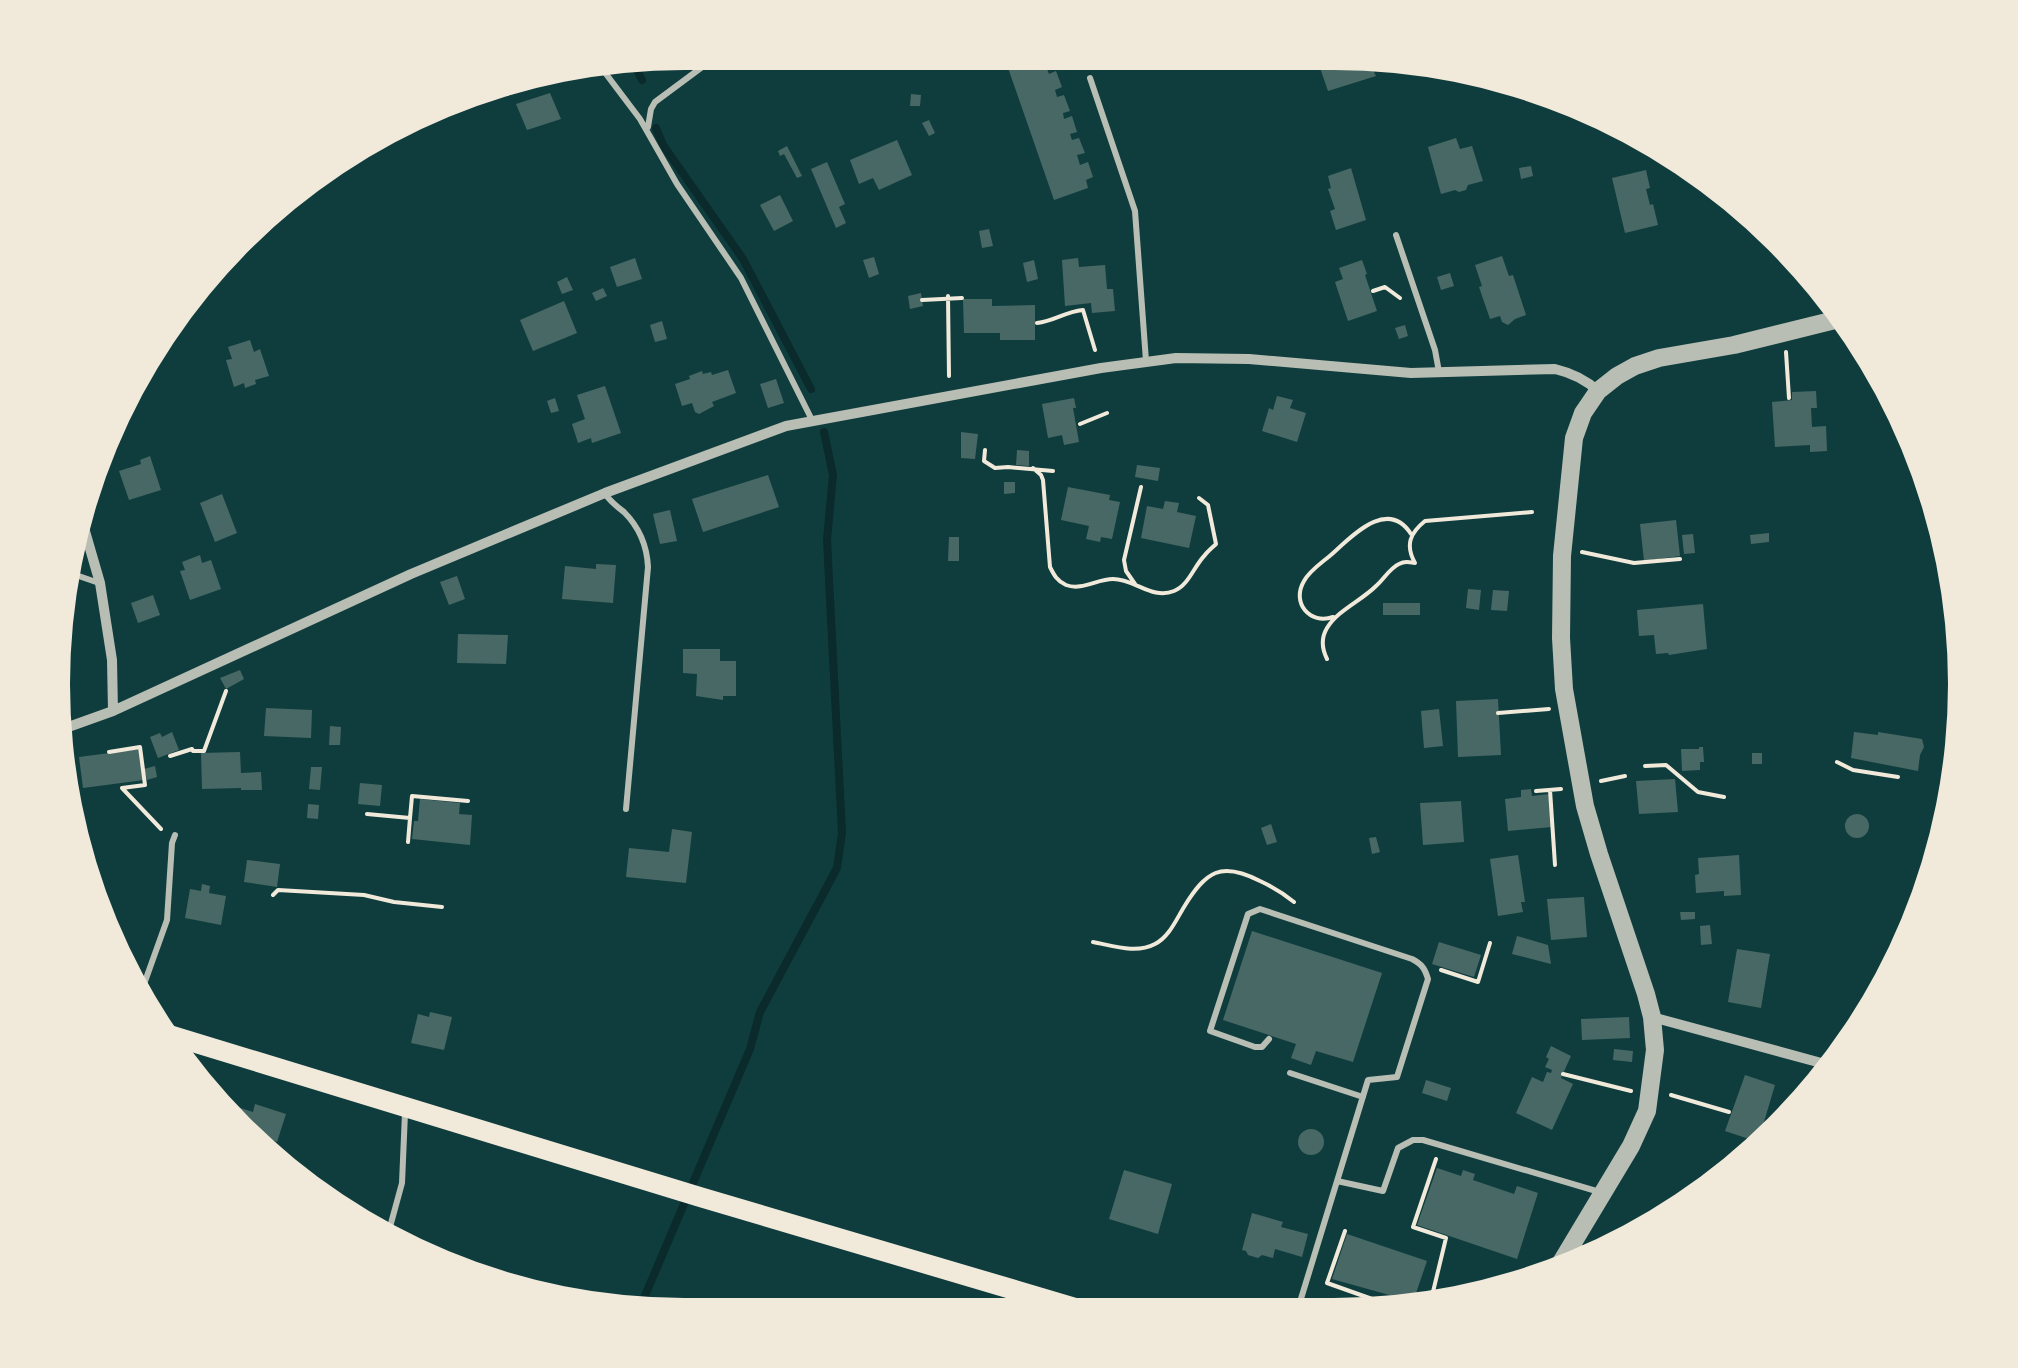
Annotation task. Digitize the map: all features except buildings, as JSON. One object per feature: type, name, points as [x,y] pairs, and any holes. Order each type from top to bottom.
[{"type":"main road","points":[[183,1039],[1042,1298]]},
{"type":"street","points":[[1571,1250],[1647,1111],[1655,1050],[1652,1018],[1585,806],[1564,690],[1562,556],[1570,465],[1578,425],[1598,391],[1617,376],[1659,358],[1734,345],[1829,321]]},
{"type":"street","points":[[71,726],[411,574],[605,493],[762,433],[812,420],[1176,358],[1248,358],[1440,374],[1556,369],[1588,381],[1598,391]]},
{"type":"street","points":[[88,540],[100,583],[112,660],[113,710]]},
{"type":"street","points":[[1652,1018],[1818,1062]]},
{"type":"lane","points":[[648,133],[648,116],[655,102],[697,70]]},
{"type":"lane","points":[[607,75],[640,118],[686,198],[741,278],[812,420]]},
{"type":"lane","points":[[1090,78],[1135,210],[1146,361]]},
{"type":"lane","points":[[1396,235],[1440,374]]},
{"type":"lane","points":[[605,493],[625,514],[648,552],[626,810]]},
{"type":"lane","points":[[80,577],[100,583]]},
{"type":"lane","points":[[146,979],[166,920],[175,834]]},
{"type":"lane","points":[[1269,1038],[1262,1047],[1254,1047],[1210,1031],[1248,914],[1253,910],[1260,909],[1412,959],[1420,963],[1428,979],[1397,1077],[1368,1080],[1301,1298]]},
{"type":"lane","points":[[1290,1073],[1363,1096]]},
{"type":"lane","points":[[391,1224],[402,1182],[406,1106]]},
{"type":"lane","points":[[1337,1181],[1383,1192],[1398,1148],[1413,1140],[1441,1144],[1603,1193]]},
{"type":"lane","points":[[1574,1241],[1579,1246]]},
{"type":"path","points":[[1374,291],[1385,287],[1405,302]]},
{"type":"path","points":[[937,398],[949,378],[948,297]]},
{"type":"path","points":[[922,300],[962,298]]},
{"type":"path","points":[[1037,323],[1053,322],[1067,312],[1083,310],[1099,359]]},
{"type":"path","points":[[1787,356],[1789,398]]},
{"type":"path","points":[[1080,424],[1107,413]]},
{"type":"path","points":[[985,450],[984,461],[995,468],[1053,471]]},
{"type":"path","points":[[1033,468],[1043,480],[1048,560],[1054,576],[1068,586],[1113,579],[1152,592],[1178,589],[1217,540],[1208,504],[1199,498]]},
{"type":"path","points":[[1135,584],[1124,560],[1141,487]]},
{"type":"path","points":[[1327,659],[1323,638],[1327,628],[1395,566],[1415,562],[1410,554],[1412,534],[1425,521],[1532,512]]},
{"type":"path","points":[[1338,616],[1325,620],[1306,614],[1300,596],[1301,584],[1309,574],[1364,525],[1392,519],[1405,524],[1412,534]]},
{"type":"path","points":[[1584,552],[1634,563],[1680,558]]},
{"type":"path","points":[[170,756],[192,749],[204,751],[226,691]]},
{"type":"path","points":[[1498,712],[1551,709]]},
{"type":"path","points":[[108,752],[140,747],[146,785],[122,788],[164,832]]},
{"type":"path","points":[[1836,762],[1853,770],[1898,777]]},
{"type":"path","points":[[1645,766],[1666,765],[1698,792],[1724,797]]},
{"type":"path","points":[[1605,780],[1625,776]]},
{"type":"path","points":[[1536,791],[1561,789]]},
{"type":"path","points":[[1550,790],[1555,865]]},
{"type":"path","points":[[408,842],[412,796],[468,801]]},
{"type":"path","points":[[367,814],[410,818]]},
{"type":"path","points":[[1094,942],[1135,950],[1154,944],[1167,935],[1206,879],[1232,869],[1282,892],[1317,928]]},
{"type":"path","points":[[274,895],[278,890],[322,892],[442,907]]},
{"type":"path","points":[[1428,979],[1435,968],[1478,982],[1490,943]]},
{"type":"path","points":[[1563,1074],[1629,1091]]},
{"type":"path","points":[[1672,1095],[1729,1112]]},
{"type":"path","points":[[1434,1290],[1446,1238],[1413,1227],[1441,1144]]},
{"type":"path","points":[[1345,1231],[1327,1284],[1368,1297]]},
{"type":"waterway","points":[[638,72],[642,80]]},
{"type":"waterway","points":[[656,128],[663,145],[743,259],[811,389]]},
{"type":"waterway","points":[[644,1297],[750,1049],[760,1012],[837,868],[842,833],[827,540],[833,475],[824,432]]}]
